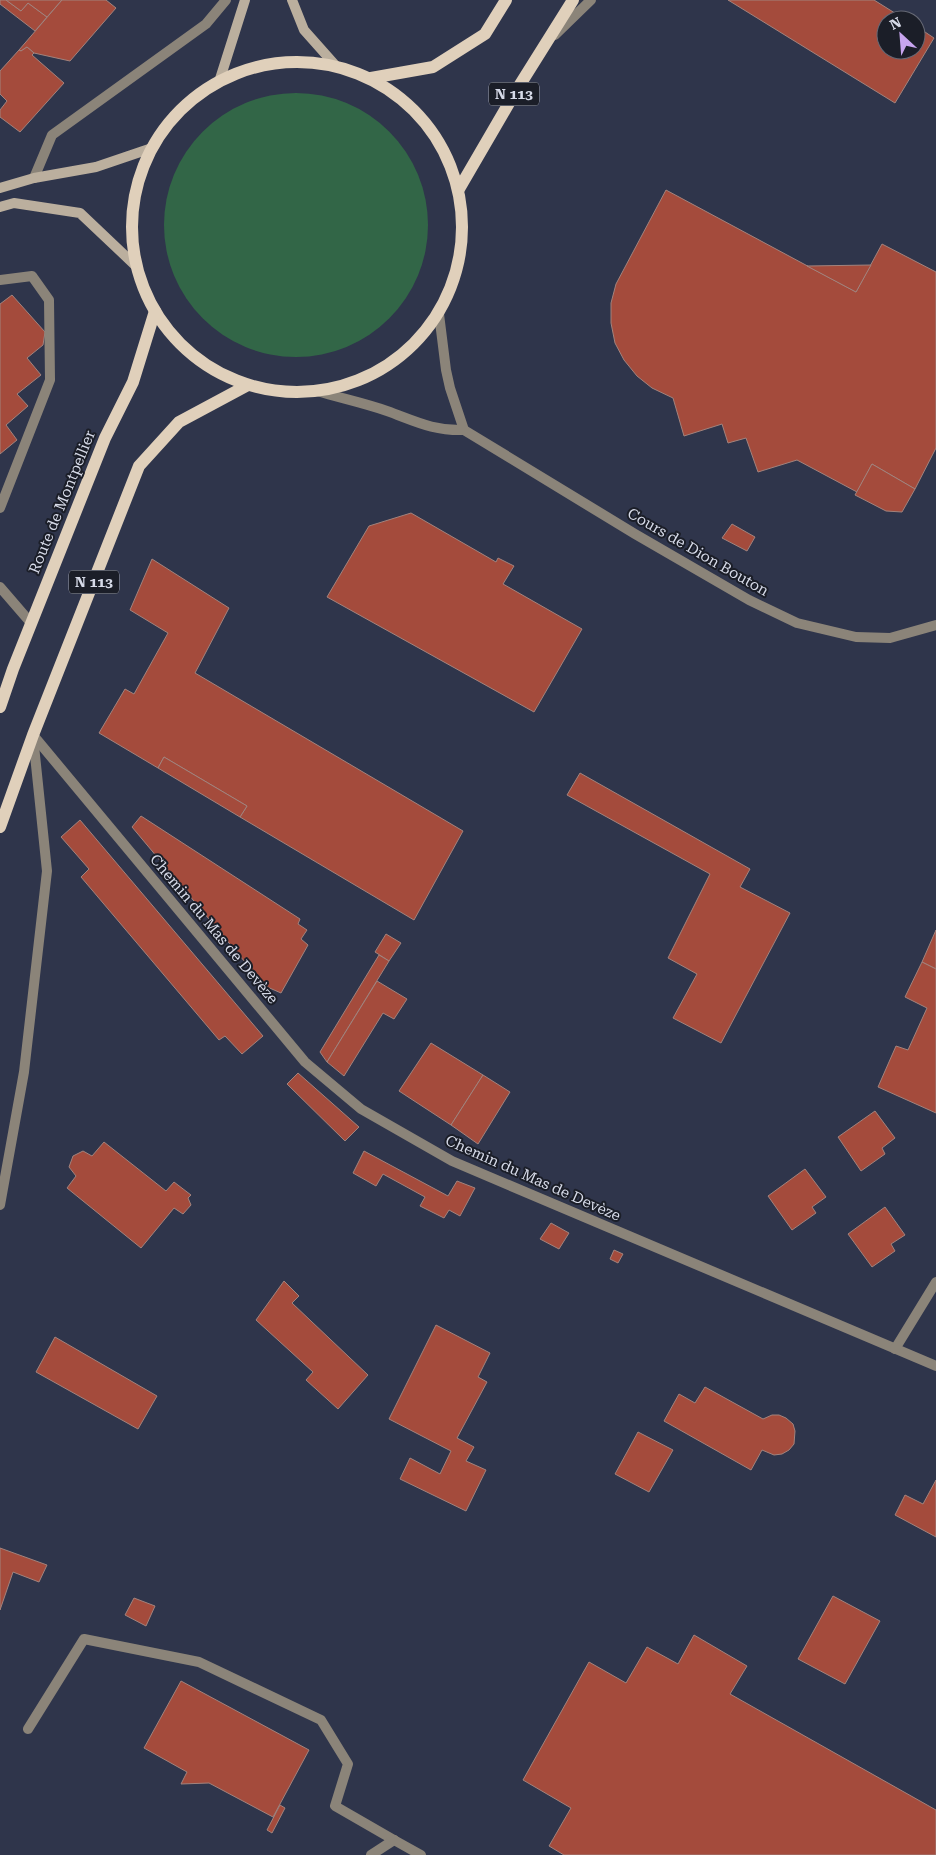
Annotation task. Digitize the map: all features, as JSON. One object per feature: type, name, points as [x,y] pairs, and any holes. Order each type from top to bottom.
[{"type":"main road","points":[[371,78],[432,67],[484,34],[506,0]]},
{"type":"main road","name":"N 113","points":[[459,189],[573,0]]},
{"type":"main road","points":[[306,62],[336,66],[371,78],[410,106],[441,144],[459,189],[463,239],[451,289],[438,314],[410,348],[370,376],[317,391],[282,391],[248,385],[201,362],[175,339],[155,311],[137,267],[132,215],[142,171],[152,148],[167,126],[191,101],[219,82],[247,69],[277,63],[306,62]]},
{"type":"main road","name":"Route de Montpellier","points":[[0,707],[31,623],[105,438],[133,382],[155,311]]},
{"type":"main road","name":"N 113","points":[[0,827],[33,735],[139,466],[180,422],[248,385]]},
{"type":"street","points":[[34,178],[52,135],[206,24],[226,0]]},
{"type":"street","points":[[219,82],[245,0]]},
{"type":"street","points":[[292,0],[304,30],[336,66]]},
{"type":"street","points":[[545,44],[592,0]]},
{"type":"street","points":[[0,188],[34,178],[96,166],[152,148]]},
{"type":"street","points":[[0,207],[14,203],[80,213],[137,267]]},
{"type":"street","points":[[0,280],[32,276],[49,300],[50,380],[0,508]]},
{"type":"street","points":[[438,314],[450,388],[464,430]]},
{"type":"street","name":"Cours de Dion Bouton","points":[[317,391],[386,410],[414,423],[446,431],[464,430],[643,539],[749,600],[797,623],[856,637],[890,638],[936,624]]},
{"type":"street","points":[[0,588],[31,623]]},
{"type":"street","points":[[0,1205],[24,1072],[47,871],[33,735]]},
{"type":"street","name":"Chemin du Mas de Devèze","points":[[33,735],[305,1062],[361,1109],[452,1161],[936,1366]]},
{"type":"street","points":[[895,1349],[936,1282]]},
{"type":"street","points":[[28,1729],[84,1639],[199,1662],[321,1720],[348,1764],[336,1806],[421,1855]]},
{"type":"street","points":[[371,1855],[394,1840]]},
{"type":"street","points":[[382,1855],[394,1840]]},
{"type":"green space","points":[[296,93],[322,96],[346,103],[380,123],[398,141],[418,175],[425,199],[428,225],[425,251],[418,275],[398,309],[380,327],[346,347],[322,354],[296,357],[270,354],[246,347],[212,327],[194,309],[174,275],[167,251],[164,225],[167,199],[174,175],[194,141],[212,123],[246,103],[270,96]]},
{"type":"building","points":[[0,0],[6,0],[21,11],[28,3],[47,17],[35,31],[0,4]]},
{"type":"building","points":[[6,0],[62,0],[47,17],[28,3],[21,11]]},
{"type":"building","points":[[62,0],[106,0],[116,8],[70,61],[34,53],[27,47],[21,51],[19,50]]},
{"type":"building","points":[[728,0],[874,0],[890,10],[876,10],[876,60],[921,60],[895,103]]},
{"type":"building","points":[[926,33],[934,38],[926,51]]},
{"type":"building","points":[[27,47],[34,53],[32,55],[64,83],[20,132],[0,117],[0,110],[7,101],[0,94],[0,71],[19,50],[21,51]]},
{"type":"building","points":[[666,190],[856,292],[882,244],[936,272],[936,448],[915,489],[872,464],[857,492],[797,460],[758,472],[746,438],[728,443],[722,424],[684,436],[673,398],[652,388],[637,376],[624,360],[615,343],[611,323],[611,303],[616,284]]},
{"type":"building","points":[[871,265],[856,292],[807,266]]},
{"type":"building","points":[[12,295],[45,332],[43,345],[27,358],[41,375],[17,394],[28,406],[6,425],[17,440],[0,454],[0,304]]},
{"type":"building","points":[[872,464],[915,489],[902,512],[886,511],[855,495]]},
{"type":"building","points":[[411,513],[496,562],[498,558],[514,566],[503,584],[582,629],[534,712],[327,597],[369,526]]},
{"type":"building","points":[[732,524],[755,537],[747,551],[722,538]]},
{"type":"building","points":[[152,559],[229,608],[195,673],[463,831],[414,920],[240,817],[247,806],[164,757],[158,768],[99,733],[125,689],[134,694],[168,633],[130,610]]},
{"type":"building","points":[[164,757],[247,806],[240,817],[158,768]]},
{"type":"building","points":[[580,773],[750,869],[740,887],[790,913],[721,1043],[673,1018],[697,974],[668,958],[710,874],[567,795]]},
{"type":"building","points":[[141,816],[300,919],[298,924],[307,930],[301,939],[308,945],[281,993],[265,986],[132,827]]},
{"type":"building","points":[[80,820],[263,1036],[242,1054],[225,1036],[219,1040],[81,877],[89,869],[61,837]]},
{"type":"building","points":[[936,930],[936,969],[922,962]]},
{"type":"building","points":[[386,934],[401,943],[389,961],[375,952]]},
{"type":"building","points":[[379,955],[389,961],[327,1062],[320,1052]]},
{"type":"building","points":[[922,962],[936,969],[936,1113],[878,1087],[896,1046],[908,1050],[927,1008],[905,997]]},
{"type":"building","points":[[377,981],[407,999],[394,1019],[383,1013],[344,1076],[327,1062]]},
{"type":"building","points":[[431,1043],[483,1075],[451,1125],[399,1091]]},
{"type":"building","points":[[298,1073],[359,1127],[345,1141],[287,1084]]},
{"type":"building","points":[[483,1075],[510,1092],[478,1144],[451,1125]]},
{"type":"building","points":[[875,1111],[895,1138],[882,1148],[885,1154],[861,1171],[838,1137]]},
{"type":"building","points":[[104,1142],[166,1191],[174,1182],[191,1195],[188,1198],[191,1205],[183,1214],[174,1208],[141,1248],[67,1188],[76,1176],[69,1167],[73,1156],[83,1151],[92,1156]]},
{"type":"building","points":[[364,1151],[448,1196],[457,1181],[475,1188],[460,1216],[449,1210],[444,1218],[420,1206],[425,1197],[383,1174],[376,1186],[353,1173]]},
{"type":"building","points":[[805,1169],[826,1197],[812,1207],[816,1213],[792,1230],[768,1196]]},
{"type":"building","points":[[885,1207],[905,1235],[891,1244],[895,1251],[872,1267],[848,1234]]},
{"type":"building","points":[[551,1223],[569,1233],[559,1249],[540,1239]]},
{"type":"building","points":[[614,1250],[623,1254],[618,1263],[610,1259]]},
{"type":"building","points":[[284,1281],[299,1296],[292,1303],[368,1375],[338,1409],[306,1380],[313,1372],[256,1320]]},
{"type":"building","points":[[436,1325],[490,1353],[478,1377],[487,1382],[457,1438],[474,1447],[466,1461],[486,1470],[466,1511],[400,1479],[410,1458],[440,1474],[451,1451],[389,1419]]},
{"type":"building","points":[[55,1337],[157,1396],[138,1429],[36,1372]]},
{"type":"building","points":[[705,1387],[763,1419],[772,1415],[786,1418],[793,1424],[795,1431],[794,1444],[782,1454],[774,1455],[762,1450],[751,1470],[664,1421],[679,1394],[695,1403]]},
{"type":"building","points":[[638,1432],[673,1450],[649,1492],[615,1474]]},
{"type":"building","points":[[936,1480],[936,1537],[895,1515],[905,1495],[923,1504]]},
{"type":"building","points":[[0,1548],[47,1565],[39,1582],[13,1572],[0,1610]]},
{"type":"building","points":[[833,1596],[880,1621],[845,1684],[798,1659]]},
{"type":"building","points":[[134,1598],[155,1606],[146,1626],[125,1615]]},
{"type":"building","points":[[694,1635],[747,1666],[730,1694],[936,1810],[936,1855],[564,1855],[549,1846],[571,1808],[523,1780],[589,1662],[626,1683],[647,1647],[678,1664]]},
{"type":"building","points":[[181,1681],[309,1750],[273,1817],[209,1783],[181,1784],[187,1772],[144,1748]]},
{"type":"building","points":[[280,1805],[285,1808],[272,1833],[267,1830]]}]
